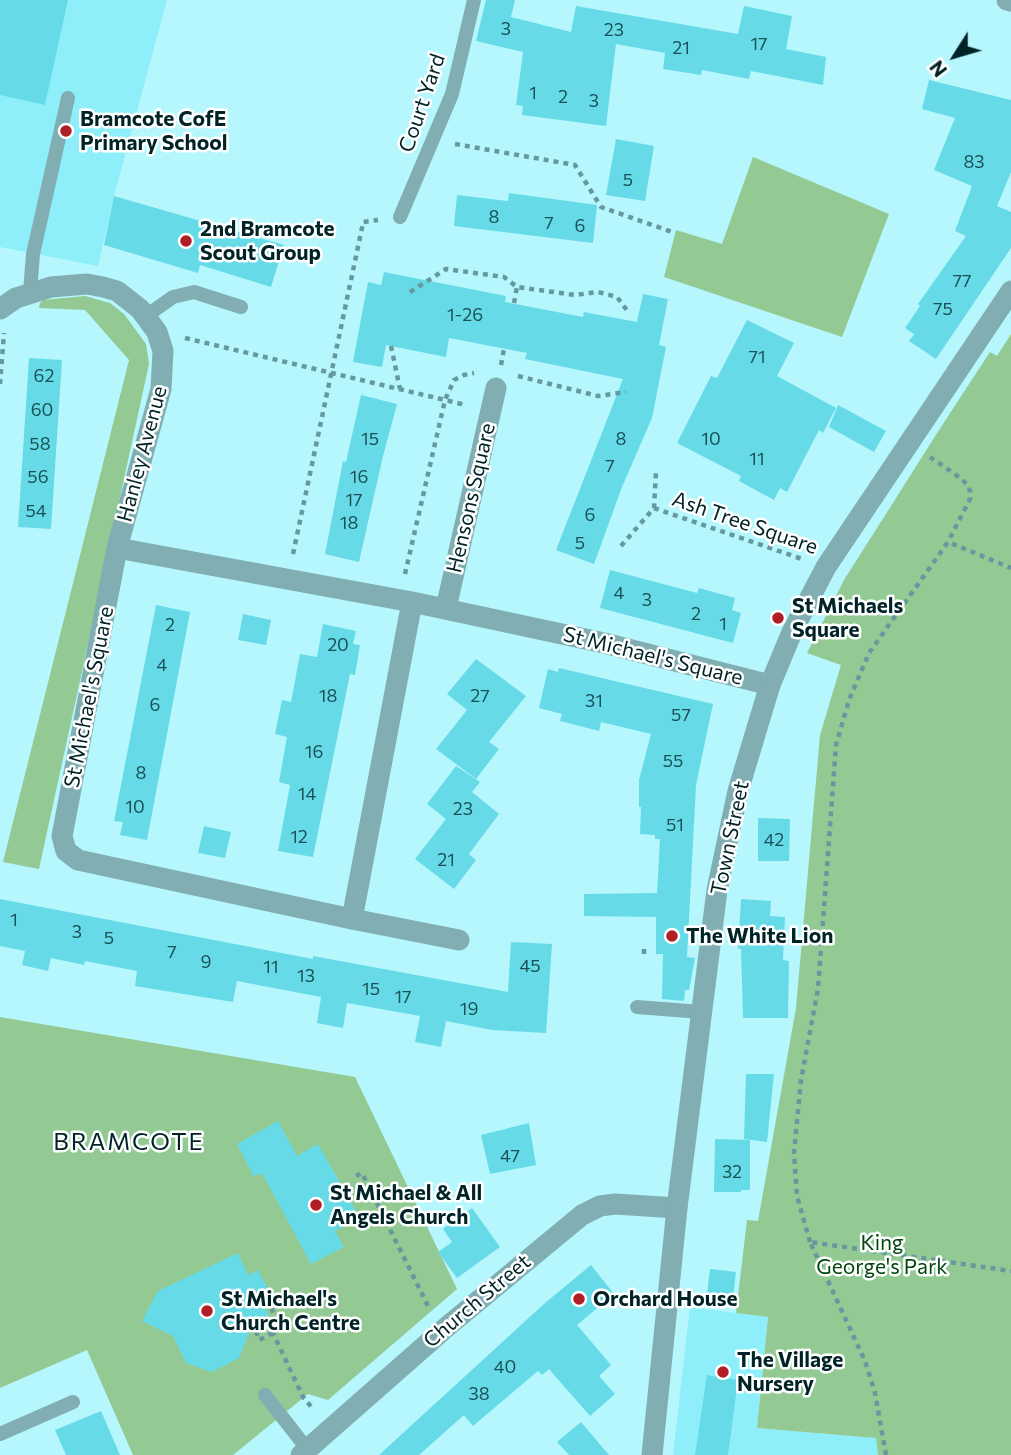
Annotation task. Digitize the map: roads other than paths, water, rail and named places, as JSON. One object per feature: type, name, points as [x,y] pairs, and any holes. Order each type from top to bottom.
[{"type":"street","points":[[3,307],[30,292],[69,284],[87,284],[117,291],[131,300],[151,324]]},
{"type":"street","name":"Town Street","points":[[652,1455],[677,1208],[725,847],[738,791],[770,685],[792,632],[826,567],[1011,291]]},
{"type":"street","name":"Hanley Avenue","points":[[117,548],[161,389],[163,351],[151,324]]},
{"type":"street","name":"Hensons Square","points":[[446,608],[496,378]]},
{"type":"street","name":"St Michael's Square","points":[[459,940],[78,860],[66,852],[62,836],[117,548],[446,608],[604,643],[770,685]]},
{"type":"street","points":[[352,919],[406,601]]},
{"type":"street","name":"Church Street","points":[[304,1452],[568,1224],[600,1206],[615,1204],[677,1208]]},
{"type":"lane","name":"Court Yard","points":[[400,217],[452,94],[474,0]]},
{"type":"lane","points":[[30,292],[33,254],[68,98]]},
{"type":"lane","points":[[151,324],[173,298],[194,292],[241,307]]},
{"type":"lane","points":[[637,1007],[701,1012]]},
{"type":"lane","points":[[265,1395],[304,1452]]},
{"type":"lane","points":[[0,1434],[73,1402]]},
{"type":"place","name":"Bramcote CofE Primary School","points":[[66,131]]},
{"type":"place","name":"2nd Bramcote Scout Group","points":[[186,241]]},
{"type":"place","name":"St Michaels Square","points":[[778,618]]},
{"type":"place","name":"The White Lion","points":[[672,936]]},
{"type":"place","name":"St Michael & All Angels Church","points":[[316,1205]]},
{"type":"place","name":"Orchard House","points":[[579,1299]]},
{"type":"place","name":"St Michael's Church Centre","points":[[207,1311]]},
{"type":"place","name":"The Village Nursery","points":[[723,1372]]},
{"type":"district","name":"BRAMCOTE","points":[[129,1142]]},
{"type":"park label","name":"King George's Park","points":[[882,1255]]}]
